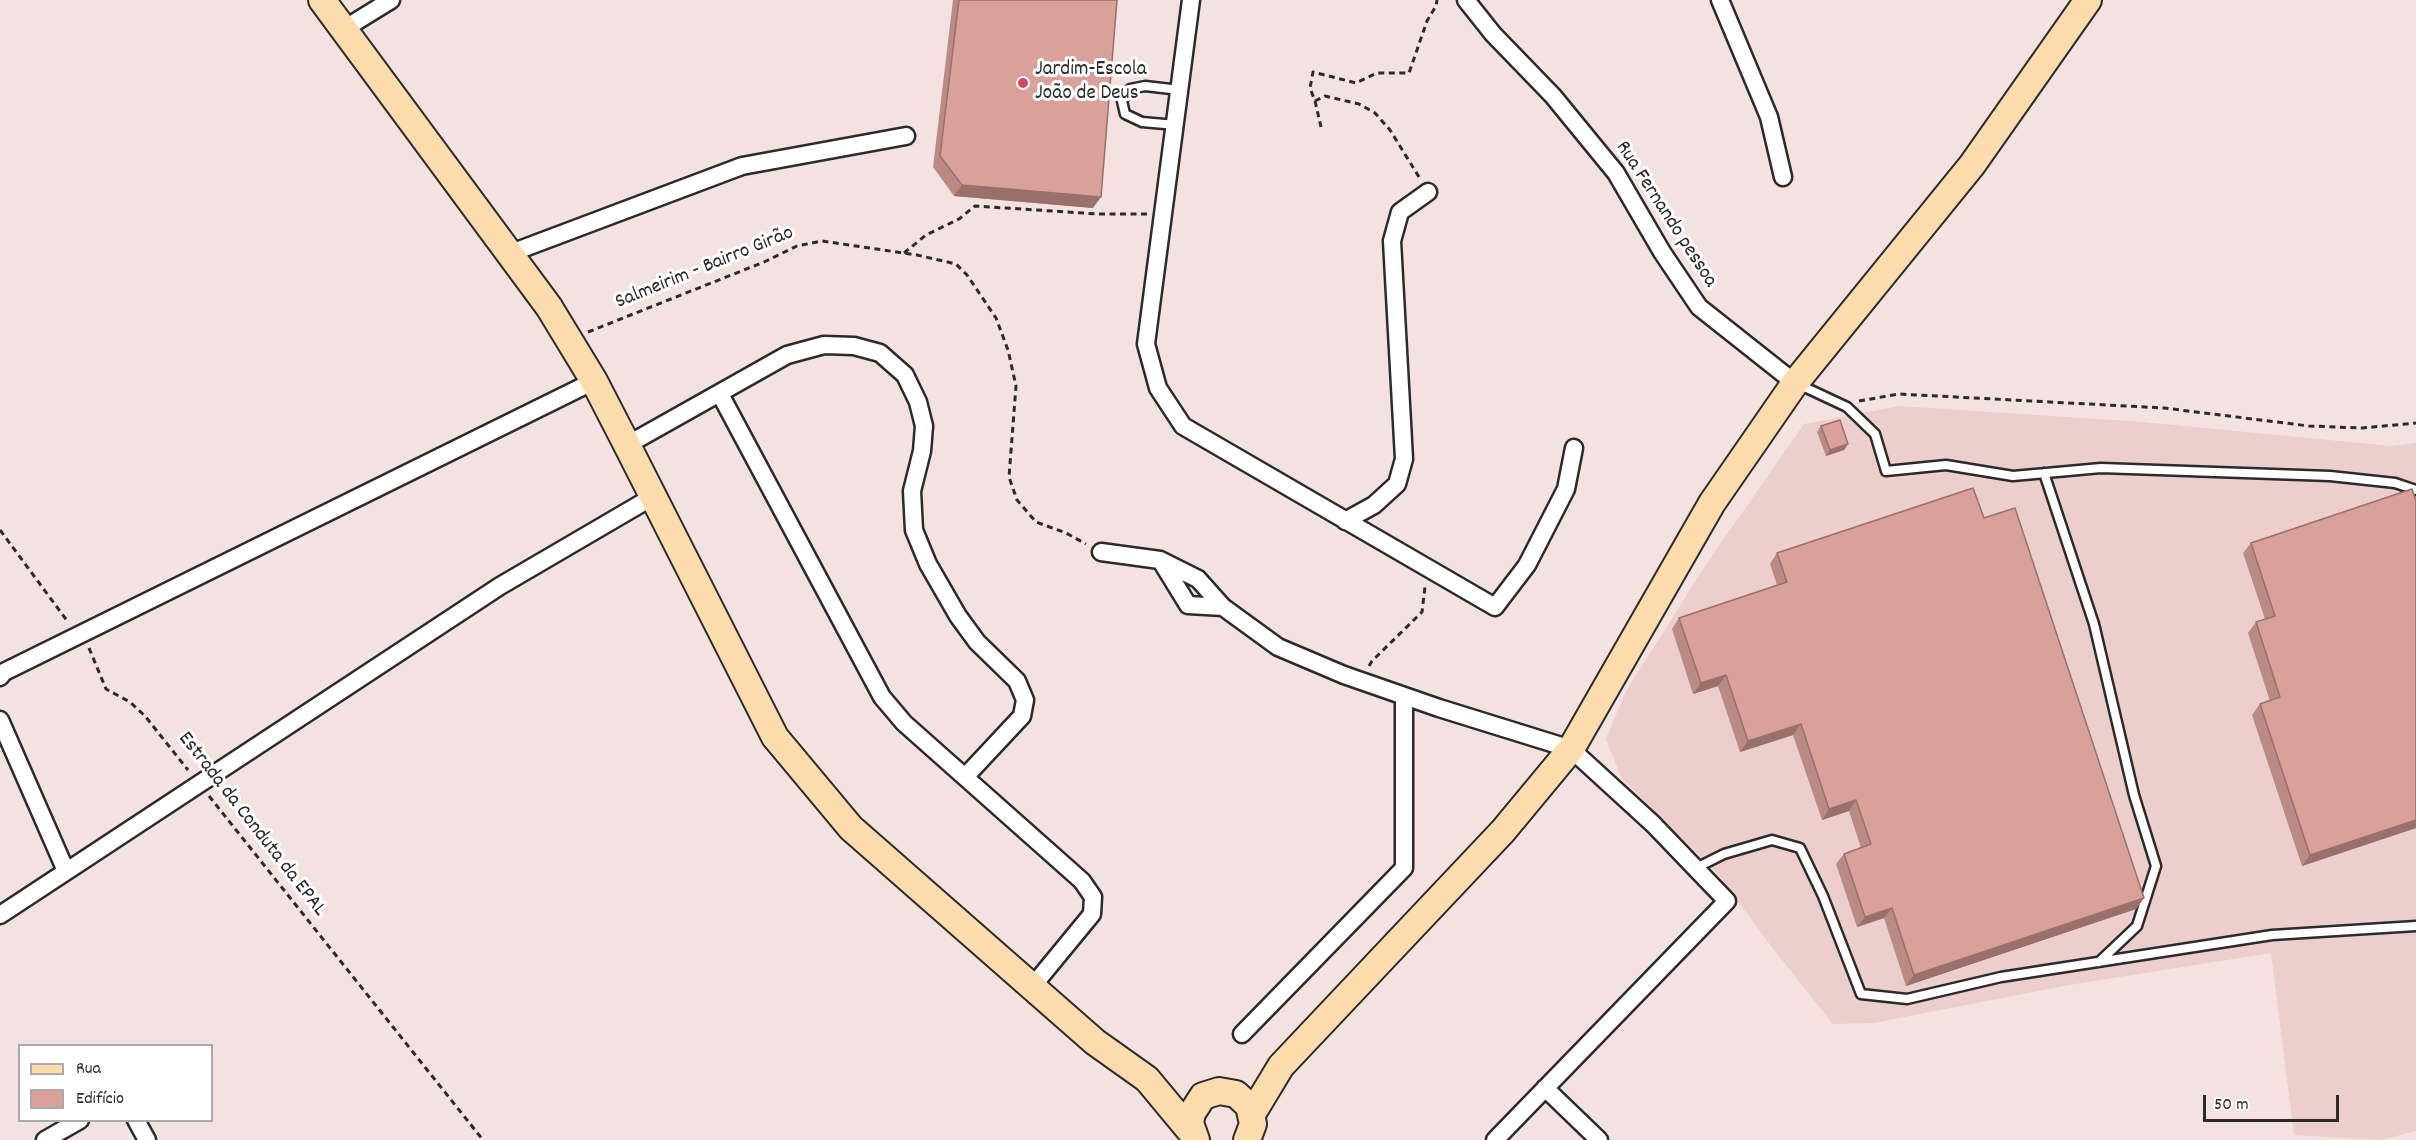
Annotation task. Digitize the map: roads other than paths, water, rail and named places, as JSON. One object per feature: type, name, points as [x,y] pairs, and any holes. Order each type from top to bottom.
[{"type":"main road","points":[[322,0],[511,253],[569,339],[594,381],[654,496],[775,737],[851,828],[1095,1042],[1147,1079],[1194,1136]]},
{"type":"main road","points":[[1247,1140],[1251,1132],[1252,1114],[1281,1066],[1503,831],[1571,749],[1712,503],[1796,383],[1972,165],[2088,0]]},
{"type":"main road","points":[[1194,1136],[1192,1113],[1196,1104],[1281,1066]]},
{"type":"main road","points":[[1147,1079],[1243,1099],[1252,1114]]},
{"type":"street","points":[[344,29],[391,0]]},
{"type":"street","points":[[1191,0],[1146,344],[1158,388],[1183,426],[1495,607],[1527,565],[1566,489],[1574,448]]},
{"type":"street","name":"Rua Fernando pessoa","points":[[1466,0],[1493,34],[1552,96],[1616,174],[1662,252],[1699,307],[1796,383]]},
{"type":"street","points":[[1720,0],[1769,117],[1783,177]]},
{"type":"street","points":[[511,253],[742,166],[906,135]]},
{"type":"street","points":[[1345,521],[1374,505],[1397,484],[1404,459],[1392,241],[1400,212],[1428,192]]},
{"type":"street","points":[[627,445],[787,355],[824,345],[854,346],[880,353],[905,375],[918,402],[924,426],[922,451],[912,491],[914,530],[928,564],[958,616],[977,642],[1017,681],[1025,700],[1022,716],[965,777]]},
{"type":"street","points":[[0,677],[4,672],[594,381]]},
{"type":"street","points":[[720,394],[882,697],[904,723],[1082,881],[1092,897],[1092,914],[1032,987]]},
{"type":"street","points":[[0,915],[500,586],[654,496]]},
{"type":"street","points":[[1101,552],[1160,560],[1198,579],[1223,607],[1278,646],[1360,681],[1571,749],[1653,824],[1727,901],[1494,1140]]},
{"type":"street","points":[[1160,560],[1188,605],[1223,607]]},
{"type":"street","points":[[1242,1034],[1404,868],[1404,696]]},
{"type":"street","points":[[0,720],[66,871]]},
{"type":"street","points":[[1545,1088],[1599,1140]]},
{"type":"street","points":[[45,1140],[76,1122]]},
{"type":"street","points":[[137,1122],[147,1140]]},
{"type":"lane","points":[[1176,125],[1142,122],[1125,114],[1122,101],[1130,90],[1145,86],[1180,90]]},
{"type":"lane","points":[[1796,383],[1847,407],[1875,434],[1886,471],[1946,465],[2013,476],[2102,468],[2330,476],[2396,483],[2416,490]]},
{"type":"lane","points":[[2044,473],[2094,624],[2134,795],[2156,866],[2137,926],[2098,962]]},
{"type":"lane","points":[[1696,868],[1724,854],[1772,840],[1800,848],[1823,896],[1861,994],[1907,999],[2001,977],[2272,935],[2416,926]]},
{"type":"place","name":"Jardim-Escola João de Deus","points":[[1023,83]]}]
